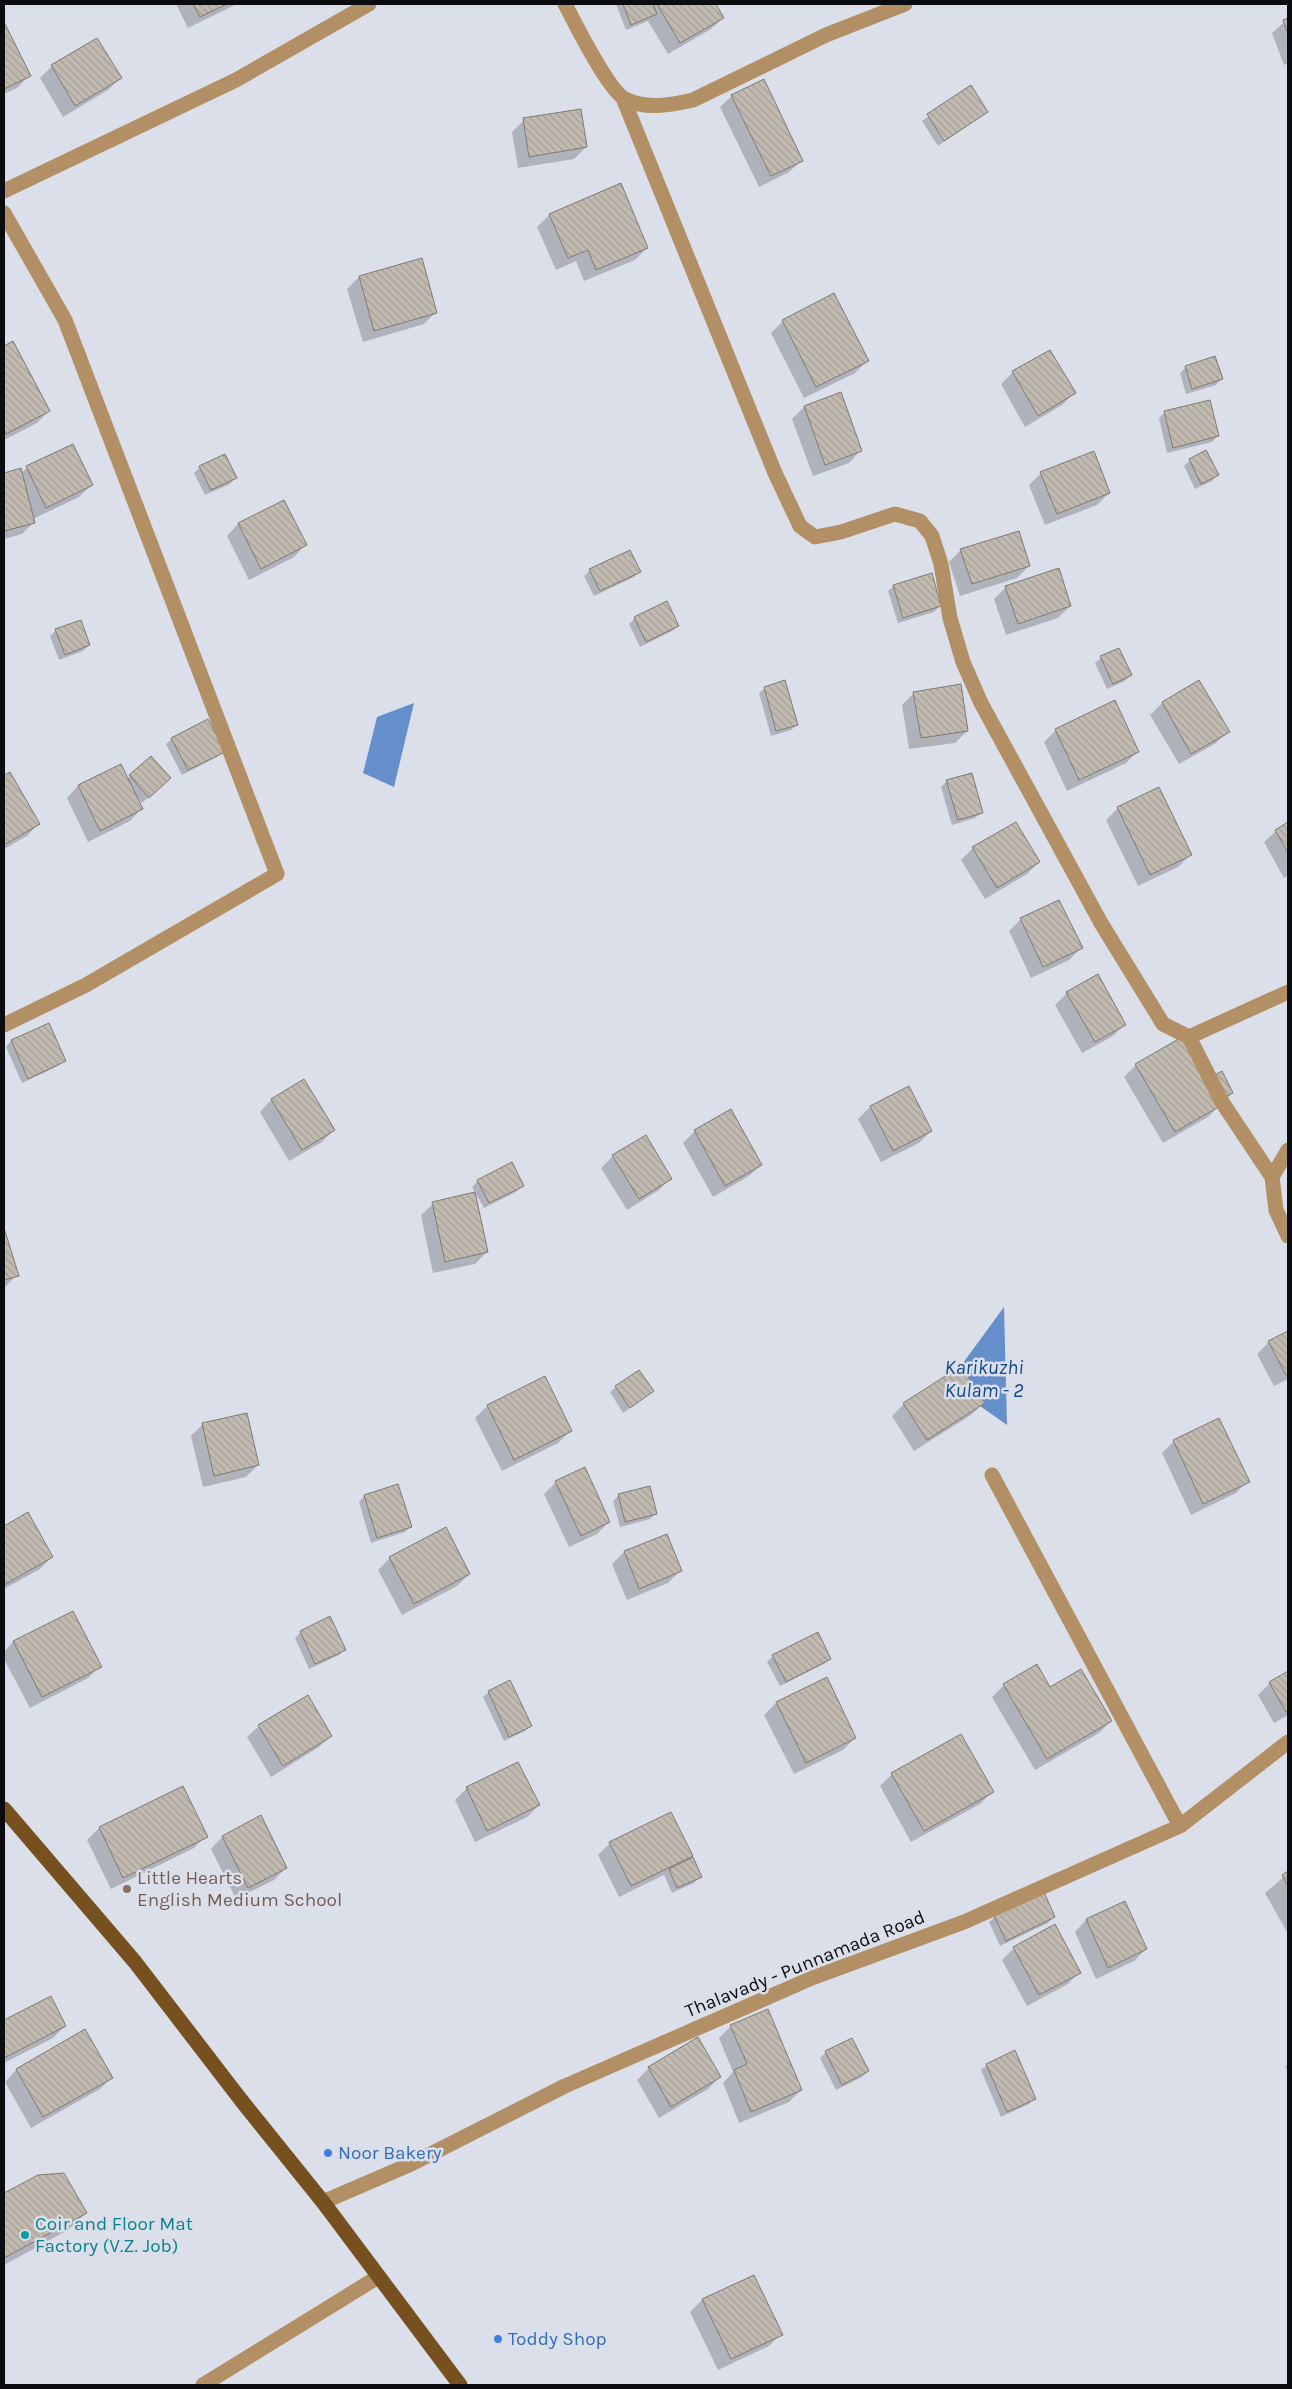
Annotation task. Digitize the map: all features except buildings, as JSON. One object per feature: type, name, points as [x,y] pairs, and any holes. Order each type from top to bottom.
[{"type":"main road","points":[[4,1810],[135,1962],[322,2202],[460,2385]]},
{"type":"street","points":[[4,191],[236,80],[369,4]]},
{"type":"street","points":[[564,4],[597,65],[624,98],[775,473],[800,526],[815,537],[840,532],[895,514],[920,521],[932,536],[941,564],[950,618],[963,662],[982,703],[1101,923],[1162,1024],[1189,1037],[1222,1102],[1272,1177],[1276,1210],[1288,1236]]},
{"type":"street","points":[[624,98],[644,106],[672,105],[693,100],[826,35],[905,4]]},
{"type":"street","points":[[4,213],[65,320],[277,874],[86,985],[4,1025]]},
{"type":"street","points":[[1189,1037],[1288,992]]},
{"type":"street","points":[[1272,1177],[1288,1150]]},
{"type":"street","points":[[992,1475],[1180,1826]]},
{"type":"street","name":"Thalavady - Punnamada Road","points":[[322,2202],[411,2164],[565,2086],[812,1978],[964,1922],[1180,1826],[1288,1742]]},
{"type":"street","points":[[204,2385],[378,2277]]},
{"type":"water","points":[[414,703],[394,787],[363,773],[377,717]]},
{"type":"water","name":"Karikuzhi Kulam - 2","points":[[1004,1307],[1007,1425],[963,1394],[963,1363]]},
{"type":"place","name":"Little Hearts English Medium School","points":[[127,1889]]},
{"type":"place","name":"Noor Bakery","points":[[328,2153]]},
{"type":"place","name":"Coir and Floor Mat Factory (V.Z. Job)","points":[[25,2235]]},
{"type":"place","name":"Toddy Shop","points":[[498,2339]]}]
